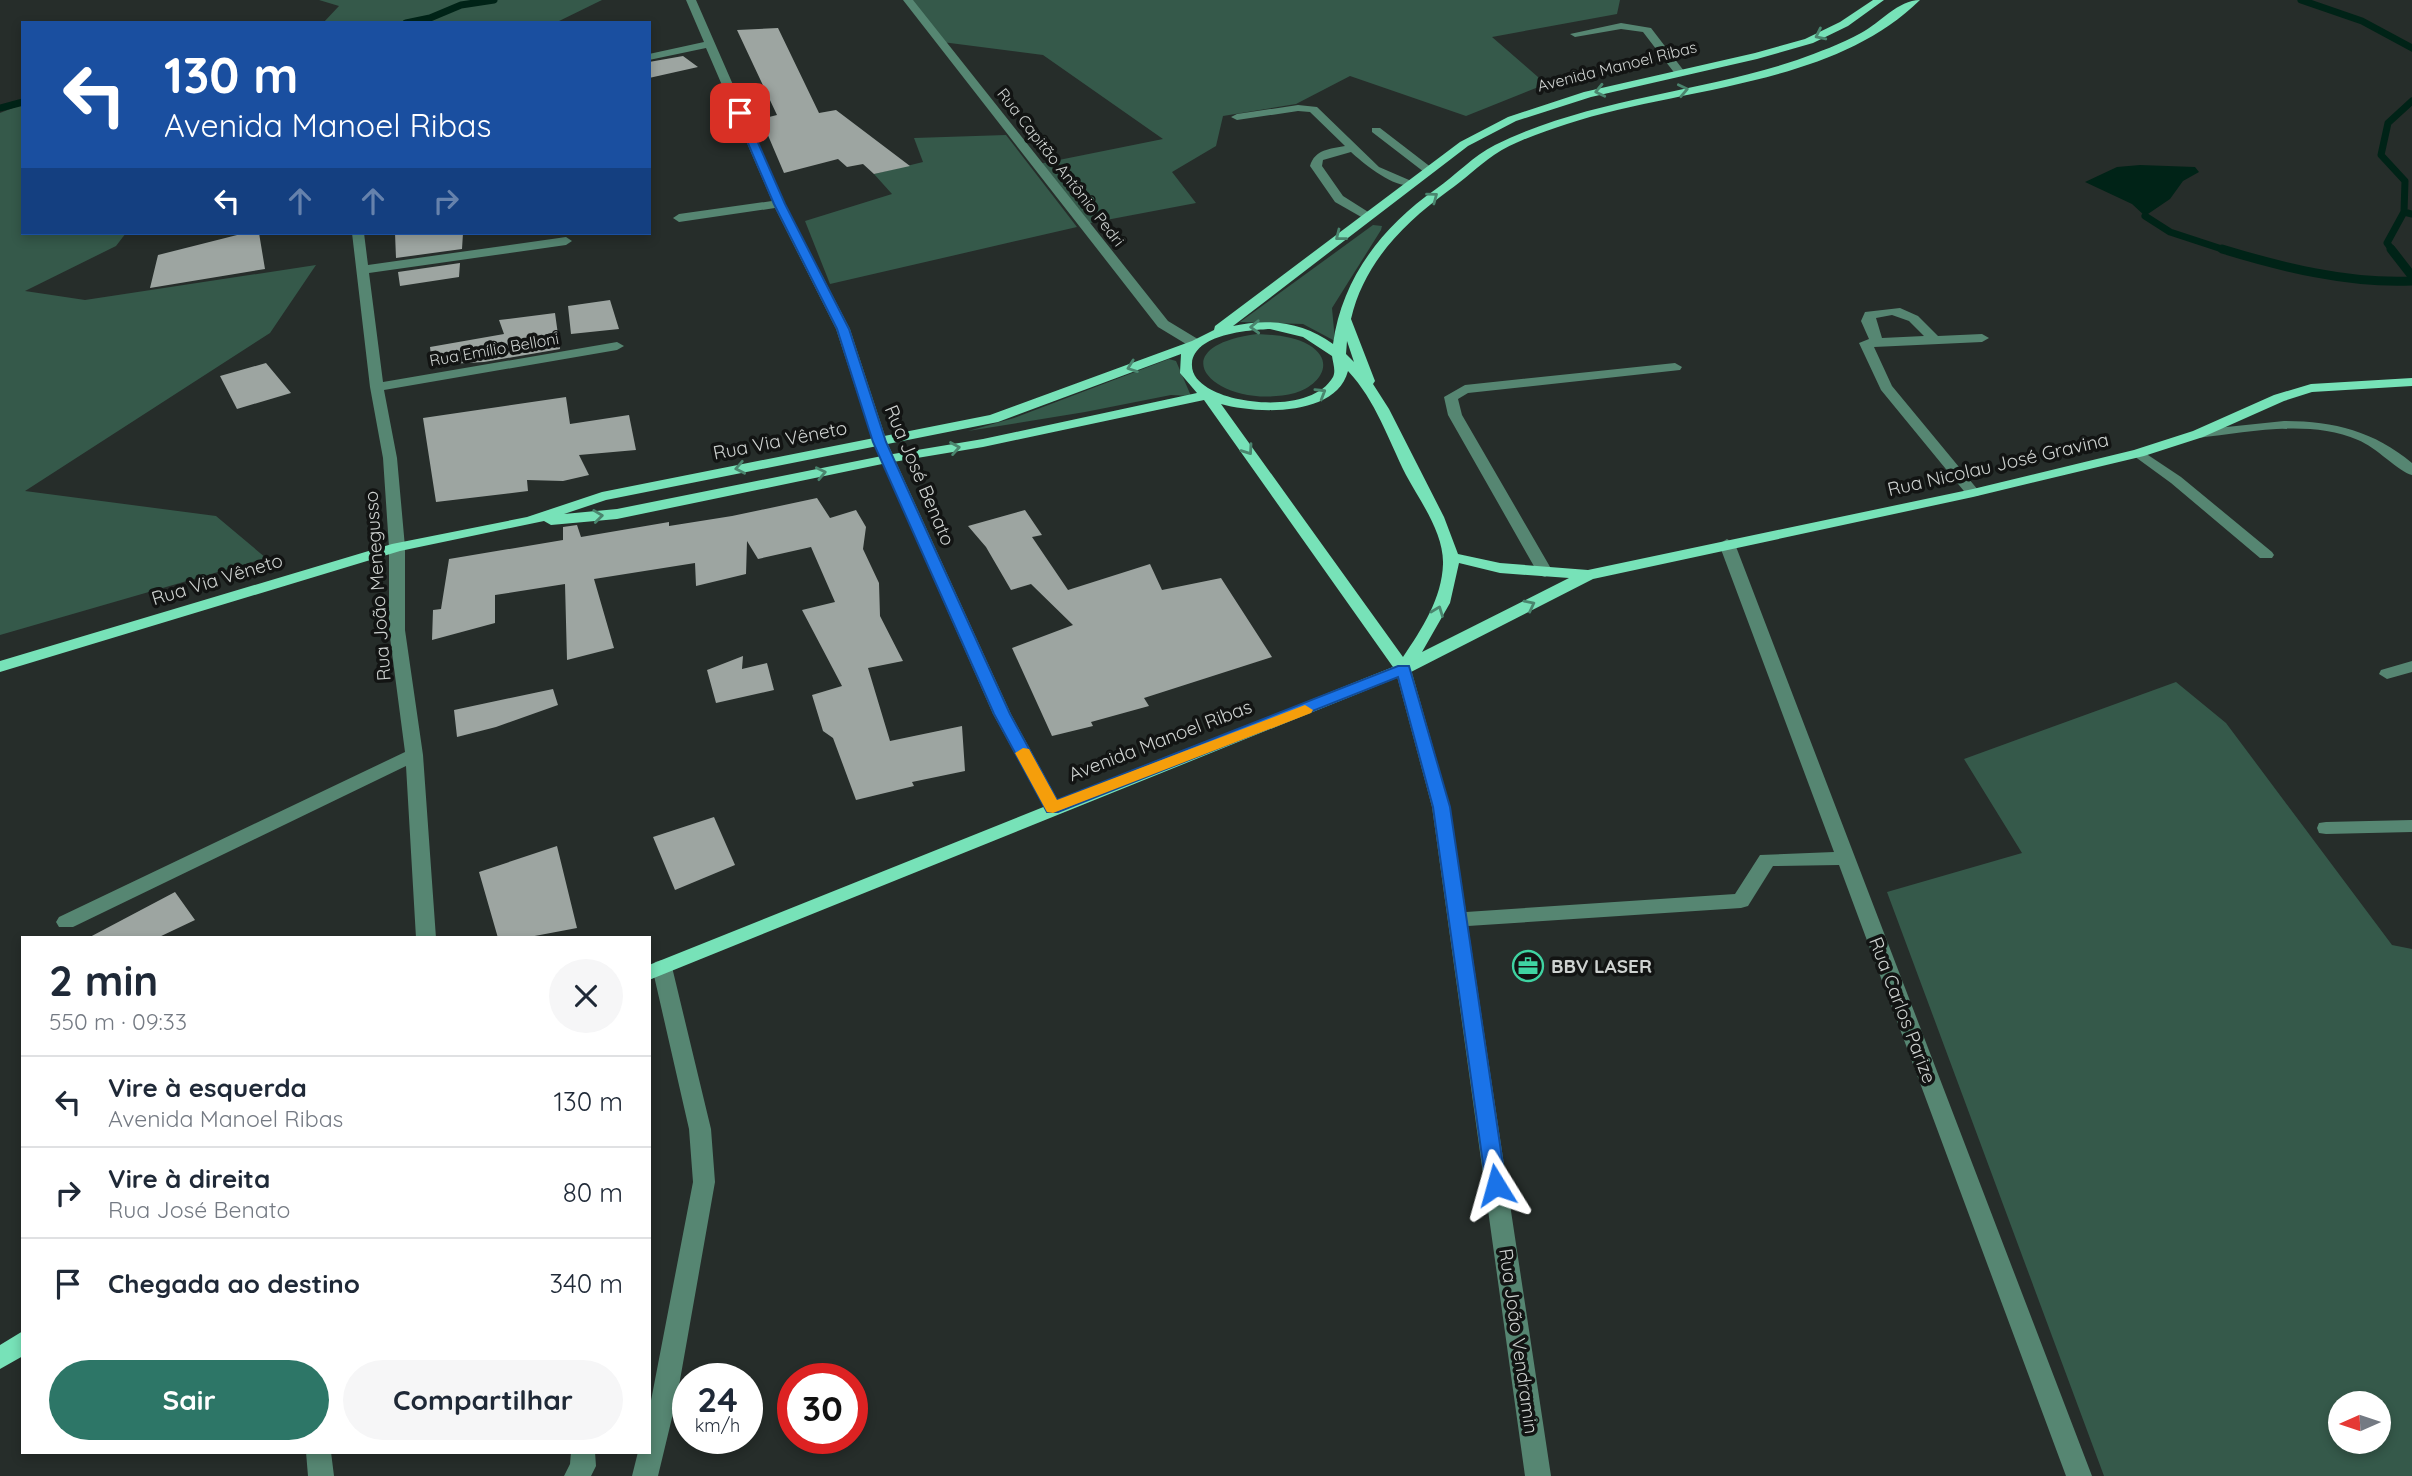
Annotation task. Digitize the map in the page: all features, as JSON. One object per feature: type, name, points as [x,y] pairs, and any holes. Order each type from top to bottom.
[{"type":"main road","name":"Avenida Manoel Ribas","points":[[1213,334],[1464,144],[1512,119],[1588,94],[1809,41],[1844,24],[1879,0]]},
{"type":"main road","name":"Avenida Manoel Ribas","points":[[1208,395],[1255,407],[1306,401],[1325,393],[1338,381],[1343,368],[1339,355],[1349,297],[1362,275],[1405,218],[1492,151],[1546,128],[1616,104],[1775,70],[1822,54],[1867,34],[1915,0]]},
{"type":"main road","points":[[1196,344],[1186,356],[1185,370],[1193,383],[1208,395],[1404,669],[1431,628],[1448,586],[1452,557],[1433,511],[1371,391],[1345,318]]},
{"type":"main road","points":[[1213,334],[1235,328],[1286,328],[1309,334],[1327,343],[1371,391]]},
{"type":"main road","name":"Rua Via Vêneto","points":[[530,521],[602,496],[993,419],[1196,344],[1213,334]]},
{"type":"main road","name":"Rua Nicolau José Gravina","points":[[1404,669],[1588,575],[1973,493],[2138,453],[2198,435],[2279,398],[2311,388],[2412,382]]},
{"type":"main road","name":"Rua Via Vêneto","points":[[0,667],[397,547],[530,521],[617,514],[887,459],[983,443],[1208,395]]},
{"type":"main road","name":"Rua Nicolau José Gravina","points":[[1452,557],[1500,568],[1588,575]]},
{"type":"main road","name":"Avenida Manoel Ribas","points":[[656,970],[1404,669]]},
{"type":"main road","points":[[0,1358],[21,1343]]},
{"type":"street","name":"Rua José Benato","points":[[691,0],[779,204],[843,329],[887,459],[1002,714],[1053,808]]},
{"type":"street","name":"Rua Capitão Antônio Pedri","points":[[908,0],[1163,324],[1196,344]]},
{"type":"street","points":[[1575,34],[1622,26],[1640,27],[1647,30],[1681,73]]},
{"type":"street","points":[[651,57],[710,44]]},
{"type":"street","points":[[1237,117],[1308,108],[1375,169],[1410,183]]},
{"type":"street","points":[[1376,130],[1428,170]]},
{"type":"street","points":[[1353,148],[1326,153],[1318,158],[1317,166],[1339,199],[1367,215]]},
{"type":"street","points":[[679,218],[779,204]]},
{"type":"street","name":"Rua João Menegusso","points":[[358,235],[377,387],[390,458],[397,547],[397,630],[414,755],[426,936]]},
{"type":"street","points":[[363,270],[566,241]]},
{"type":"street","points":[[1877,343],[1868,321],[1870,315],[1883,312],[1916,317],[1934,340]]},
{"type":"street","points":[[1973,493],[1886,387],[1866,343],[1982,338]]},
{"type":"street","name":"Rua Emílio Belloni","points":[[377,387],[617,346]]},
{"type":"street","points":[[1545,572],[1455,415],[1451,397],[1465,389],[1675,367]]},
{"type":"street","points":[[2198,435],[2284,425],[2326,425],[2357,432],[2379,443],[2412,471]]},
{"type":"street","points":[[2138,453],[2176,480],[2266,555]]},
{"type":"street","name":"Rua Carlos Parize","points":[[1727,544],[2079,1476]]},
{"type":"street","points":[[2387,674],[2412,666]]},
{"type":"street","name":"Rua João Vendramin","points":[[1404,669],[1441,807],[1538,1476]]},
{"type":"street","points":[[66,922],[414,755]]},
{"type":"street","points":[[2326,828],[2412,826]]},
{"type":"street","points":[[1458,920],[1741,901],[1767,860],[1846,858]]},
{"type":"street","points":[[651,1452],[665,1397],[704,1182],[700,1129],[656,970]]},
{"type":"street","points":[[318,1454],[321,1476]]},
{"type":"street","points":[[577,1476],[583,1466],[583,1454]]},
{"type":"street","points":[[645,1476],[651,1454]]},
{"type":"shaded area","points":[[319,0],[602,0],[559,21],[325,21],[339,6]]},
{"type":"shaded area","points":[[910,0],[1620,0],[1617,14],[1492,37],[1546,84],[1466,116],[1350,76],[1296,104],[1223,116],[1216,146],[1172,172],[1196,203],[1085,224],[1039,164],[1163,139],[1043,55],[942,42]]},
{"type":"shaded area","points":[[21,105],[21,235],[124,235],[116,246],[25,291],[85,300],[316,265],[270,333],[25,491],[216,516],[266,558],[0,635],[0,113]]},
{"type":"shaded area","points":[[1006,135],[1077,227],[830,284],[805,221],[892,194],[874,174],[923,162],[914,138]]},
{"type":"shaded area","points":[[2117,167],[2195,167],[2199,172],[2183,181],[2170,199],[2145,216],[2132,204],[2085,182]]},
{"type":"shaded area","points":[[1373,225],[1382,226],[1381,230],[1332,308],[1335,341],[1303,324],[1240,322]]},
{"type":"shaded area","points":[[1257,334],[1290,338],[1309,345],[1322,359],[1322,373],[1304,390],[1267,396],[1242,394],[1222,386],[1209,376],[1203,364],[1208,352],[1226,341]]},
{"type":"shaded area","points":[[1169,359],[1176,361],[1191,396],[1171,395],[968,431],[1014,418]]},
{"type":"shaded area","points":[[2176,682],[2226,723],[2392,945],[2412,949],[2412,1476],[2104,1476],[1887,892],[2022,853],[1964,759]]},
{"type":"building","points":[[778,28],[819,113],[836,110],[910,166],[874,174],[863,164],[847,167],[838,159],[784,173],[761,119],[777,115],[737,30]]},
{"type":"building","points":[[683,56],[698,67],[651,78],[651,62]]},
{"type":"building","points":[[237,235],[259,235],[265,269],[150,288],[158,255]]},
{"type":"building","points":[[395,235],[463,235],[462,249],[396,258]]},
{"type":"building","points":[[460,263],[459,277],[400,286],[398,272]]},
{"type":"building","points":[[610,300],[619,329],[571,334],[568,306]]},
{"type":"building","points":[[555,313],[560,349],[484,362],[432,365],[430,347],[504,334],[499,320]]},
{"type":"building","points":[[266,363],[291,393],[237,409],[220,376]]},
{"type":"building","points":[[566,397],[570,424],[629,415],[636,450],[579,455],[589,475],[563,481],[527,480],[528,491],[436,502],[423,418]]},
{"type":"building","points":[[817,498],[830,518],[856,510],[866,527],[863,549],[879,583],[880,616],[903,661],[868,668],[890,741],[962,726],[965,771],[912,782],[914,786],[856,800],[833,738],[823,731],[812,695],[842,686],[802,610],[835,602],[811,547],[758,559],[747,541],[746,574],[696,586],[695,563],[594,579],[614,648],[567,660],[565,584],[495,595],[495,623],[432,640],[433,610],[441,609],[449,559],[563,540],[563,527],[577,525],[581,537],[669,522],[669,526],[732,516]]},
{"type":"building","points":[[1025,510],[1042,535],[1032,537],[1068,590],[1150,564],[1162,590],[1221,578],[1272,657],[1144,698],[1149,706],[1091,722],[1093,726],[1052,736],[1012,648],[1073,625],[1031,584],[1011,590],[986,547],[968,526]]},
{"type":"building","points":[[743,656],[742,669],[767,663],[774,690],[716,703],[707,670]]},
{"type":"building","points":[[553,689],[558,705],[496,727],[457,737],[454,710]]},
{"type":"building","points":[[714,817],[735,865],[675,890],[653,837]]},
{"type":"building","points":[[557,846],[577,928],[535,936],[497,936],[479,872]]},
{"type":"building","points":[[175,892],[195,920],[161,936],[92,936]]},
{"type":"waterway","points":[[416,21],[461,5],[494,0]]},
{"type":"waterway","points":[[2301,0],[2362,21],[2412,48]]},
{"type":"waterway","points":[[2404,212],[2405,181],[2381,155],[2388,123],[2412,101]]},
{"type":"waterway","points":[[0,108],[21,103]]},
{"type":"waterway","points":[[2393,251],[2387,243],[2404,212]]},
{"type":"waterway","points":[[2404,212],[2412,214]]},
{"type":"waterway","points":[[2145,216],[2170,232],[2228,251]]},
{"type":"waterway","points":[[2222,249],[2316,273],[2364,280],[2412,281]]},
{"type":"waterway","points":[[2391,249],[2412,276]]},
{"type":"slow traffic","points":[[1023,753],[1053,808],[1305,710]]},
{"type":"place","name":"BBV LASER","points":[[1528,966]]},
{"type":"route","points":[[740,113],[779,204],[843,329],[880,442],[1002,714],[1053,808],[1286,718],[1404,669],[1441,807],[1496,1185]]}]
